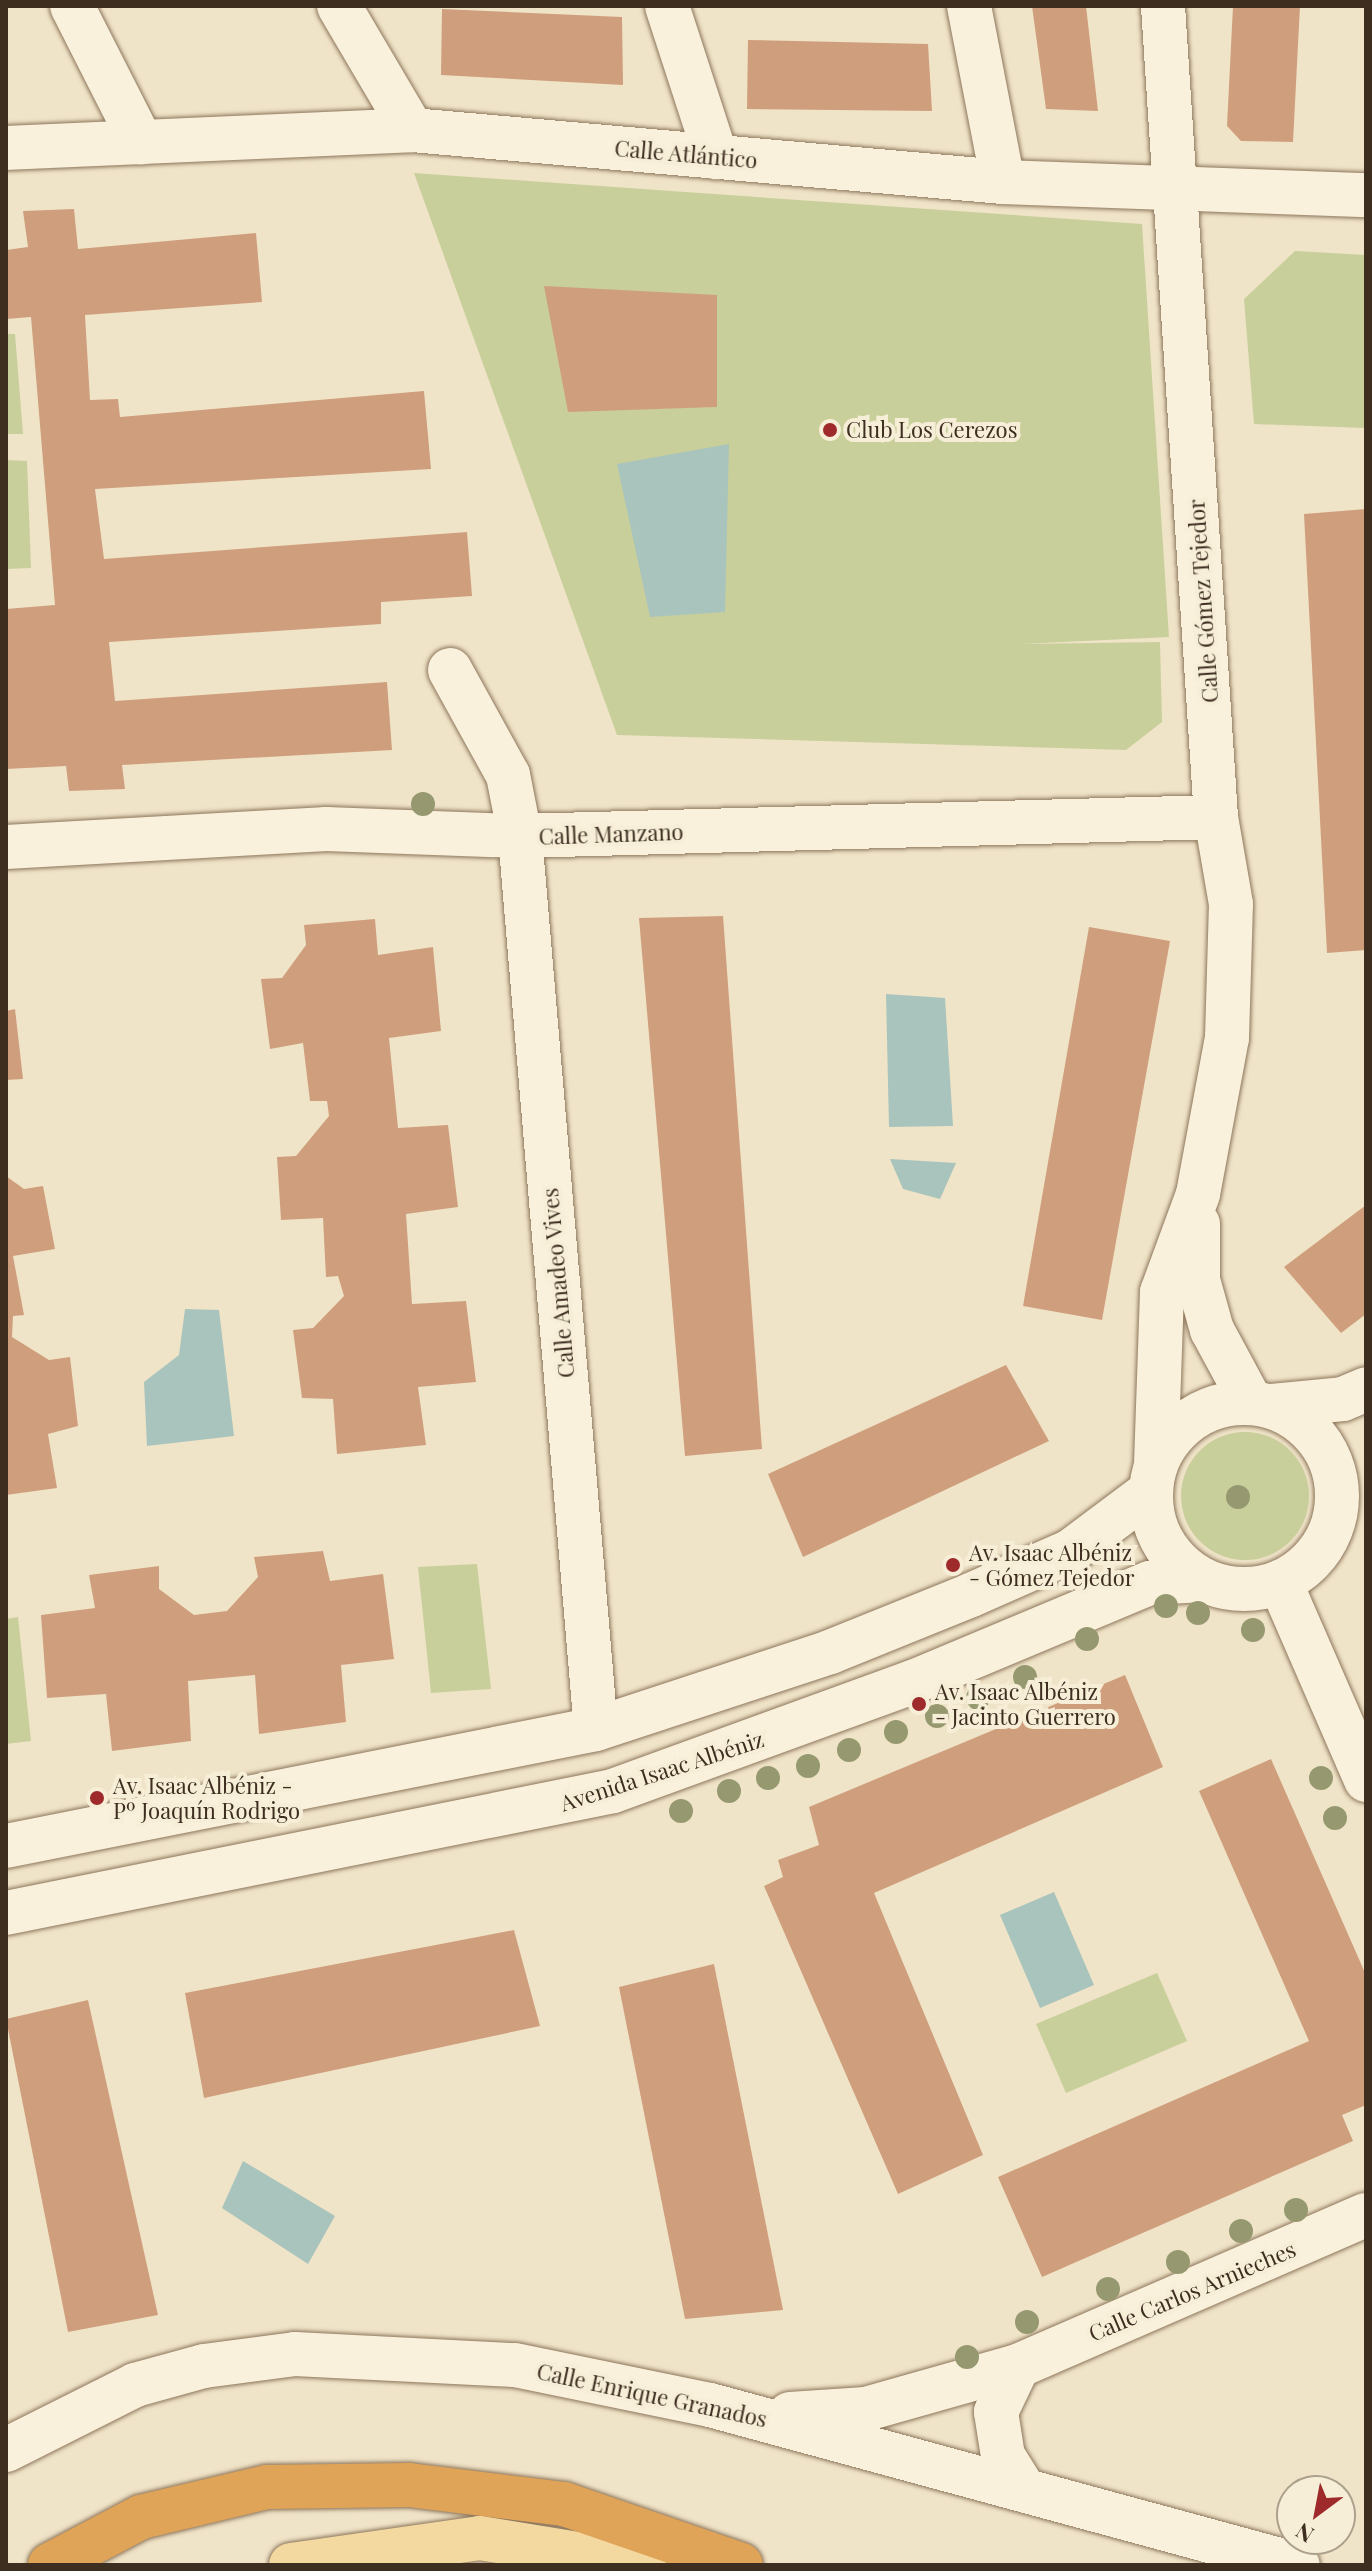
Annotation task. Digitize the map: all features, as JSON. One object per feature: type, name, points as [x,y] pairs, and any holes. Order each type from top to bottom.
[{"type":"highway","points":[[50,2565],[141,2517],[267,2487],[409,2485],[564,2504],[741,2565]]},
{"type":"main road","points":[[291,2565],[480,2538],[645,2565]]},
{"type":"street","points":[[72,6],[141,142]]},
{"type":"street","points":[[339,6],[412,130]]},
{"type":"street","points":[[667,6],[716,157]]},
{"type":"street","points":[[969,6],[1003,182]]},
{"type":"street","name":"Calle Gómez Tejedor","points":[[1153,1478],[1162,1292],[1198,1194],[1227,1038],[1231,904],[1216,817],[1171,193],[1163,6]]},
{"type":"street","name":"Calle Atlántico","points":[[6,148],[412,130],[1003,182],[1171,193],[1366,195]]},
{"type":"street","name":"Calle Amadeo Vives","points":[[450,670],[508,775],[520,836],[596,1729]]},
{"type":"street","name":"Calle Manzano","points":[[6,847],[326,829],[520,836],[1216,817]]},
{"type":"street","name":"Calle Gómez Tejedor","points":[[1198,1194],[1198,1280],[1212,1330],[1261,1404]]},
{"type":"street","points":[[6,1846],[596,1729],[830,1652],[1071,1551],[1153,1478],[1193,1417],[1261,1404],[1343,1399],[1366,1389]]},
{"type":"street","points":[[1153,1478],[1164,1543],[1203,1580],[1255,1589],[1280,1582],[1307,1566],[1326,1541],[1351,1470],[1315,1434],[1261,1404]]},
{"type":"street","name":"Avenida Isaac Albéniz","points":[[6,1913],[613,1791],[913,1682],[1150,1583],[1203,1580]]},
{"type":"street","points":[[1280,1582],[1366,1780]]},
{"type":"street","name":"Calle Carlos Arnieches","points":[[710,2405],[791,2414],[866,2409],[1018,2366],[1366,2215]]},
{"type":"street","name":"Calle Enrique Granados","points":[[6,2450],[135,2385],[295,2354],[515,2365],[710,2405],[1298,2565]]},
{"type":"street","points":[[1018,2366],[996,2412],[1003,2456],[1023,2488]]},
{"type":"green space","name":"Club Los Cerezos","points":[[414,173],[1142,224],[1169,637],[1021,644],[1160,642],[1162,722],[1126,750],[617,735]]},
{"type":"green space","points":[[1295,251],[1366,255],[1366,428],[1254,424],[1244,299]]},
{"type":"green space","points":[[6,334],[15,334],[23,434],[6,434]]},
{"type":"green space","points":[[6,460],[27,461],[31,568],[6,569]]},
{"type":"green space","points":[[1245,1432],[1269,1437],[1290,1451],[1304,1472],[1309,1496],[1304,1520],[1290,1541],[1269,1555],[1245,1560],[1221,1555],[1200,1541],[1186,1520],[1181,1496],[1186,1472],[1200,1451],[1221,1437]]},
{"type":"green space","points":[[477,1564],[491,1689],[431,1693],[418,1567]]},
{"type":"green space","points":[[18,1617],[31,1741],[6,1744],[6,1619]]},
{"type":"green space","points":[[1157,1973],[1187,2041],[1066,2093],[1036,2024]]},
{"type":"water","points":[[729,444],[725,612],[650,617],[617,464]]},
{"type":"water","points":[[886,994],[945,998],[953,1126],[889,1127]]},
{"type":"water","points":[[890,1159],[956,1163],[940,1199],[903,1189]]},
{"type":"water","points":[[185,1309],[219,1310],[234,1436],[147,1446],[144,1382],[179,1355]]},
{"type":"water","points":[[1054,1892],[1094,1985],[1040,2008],[1000,1915]]},
{"type":"water","points":[[243,2161],[335,2216],[308,2264],[222,2208]]},
{"type":"building","points":[[1032,6],[1086,6],[1098,111],[1046,109]]},
{"type":"building","points":[[1233,6],[1300,6],[1293,142],[1241,141],[1227,126]]},
{"type":"building","points":[[442,9],[622,17],[623,85],[441,75]]},
{"type":"building","points":[[748,40],[928,44],[932,111],[747,109]]},
{"type":"building","points":[[74,209],[78,249],[256,233],[262,302],[85,315],[90,400],[118,399],[120,417],[424,391],[431,469],[95,489],[104,559],[467,532],[472,596],[381,602],[381,624],[109,642],[115,701],[387,682],[392,750],[122,765],[125,789],[69,791],[66,766],[6,769],[6,609],[55,605],[31,317],[6,319],[6,250],[28,247],[23,211]]},
{"type":"building","points":[[544,286],[717,295],[717,407],[568,412]]},
{"type":"building","points":[[1366,509],[1366,950],[1327,953],[1304,514]]},
{"type":"building","points":[[723,916],[762,1449],[685,1456],[639,918]]},
{"type":"building","points":[[375,919],[378,955],[433,947],[441,1031],[389,1038],[398,1128],[448,1125],[458,1207],[406,1214],[412,1304],[466,1301],[476,1382],[418,1387],[426,1445],[337,1454],[333,1399],[302,1398],[293,1330],[313,1328],[344,1296],[338,1276],[326,1277],[323,1218],[281,1220],[277,1157],[296,1156],[329,1116],[327,1101],[310,1101],[303,1043],[270,1049],[261,979],[282,978],[306,945],[304,925]]},
{"type":"building","points":[[1089,927],[1170,941],[1102,1320],[1023,1306]]},
{"type":"building","points":[[15,1009],[23,1079],[6,1080],[6,1011]]},
{"type":"building","points":[[6,1176],[24,1189],[43,1186],[55,1249],[13,1256],[24,1315],[13,1316],[12,1337],[49,1360],[70,1357],[78,1426],[48,1434],[57,1488],[6,1495]]},
{"type":"building","points":[[1366,1205],[1366,1314],[1341,1333],[1284,1267]]},
{"type":"building","points":[[1006,1365],[1049,1441],[803,1557],[768,1474]]},
{"type":"building","points":[[323,1551],[330,1581],[383,1574],[394,1659],[341,1665],[346,1722],[259,1734],[255,1675],[188,1681],[191,1741],[112,1751],[106,1694],[47,1698],[41,1615],[95,1608],[89,1575],[159,1566],[159,1589],[194,1615],[227,1611],[258,1577],[254,1557]]},
{"type":"building","points":[[1125,1675],[1163,1767],[874,1893],[983,2155],[898,2194],[764,1886],[783,1877],[778,1860],[819,1845],[809,1807]]},
{"type":"building","points":[[1271,1759],[1366,1975],[1366,2105],[1342,2115],[1353,2141],[1042,2277],[998,2177],[1309,2041],[1199,1791]]},
{"type":"building","points":[[514,1930],[540,2026],[204,2098],[185,1993]]},
{"type":"building","points":[[714,1964],[783,2310],[685,2319],[619,1987]]},
{"type":"building","points":[[88,2000],[158,2315],[68,2332],[6,2019]]},
{"type":"place","name":"Club Los Cerezos","points":[[830,430]]},
{"type":"place","name":"Av. Isaac Albéniz - Gómez Tejedor","points":[[953,1565]]},
{"type":"place","name":"Av. Isaac Albéniz - Jacinto Guerrero","points":[[919,1704]]},
{"type":"place","name":"Av. Isaac Albéniz - Pº Joaquín Rodrigo","points":[[97,1798]]}]
